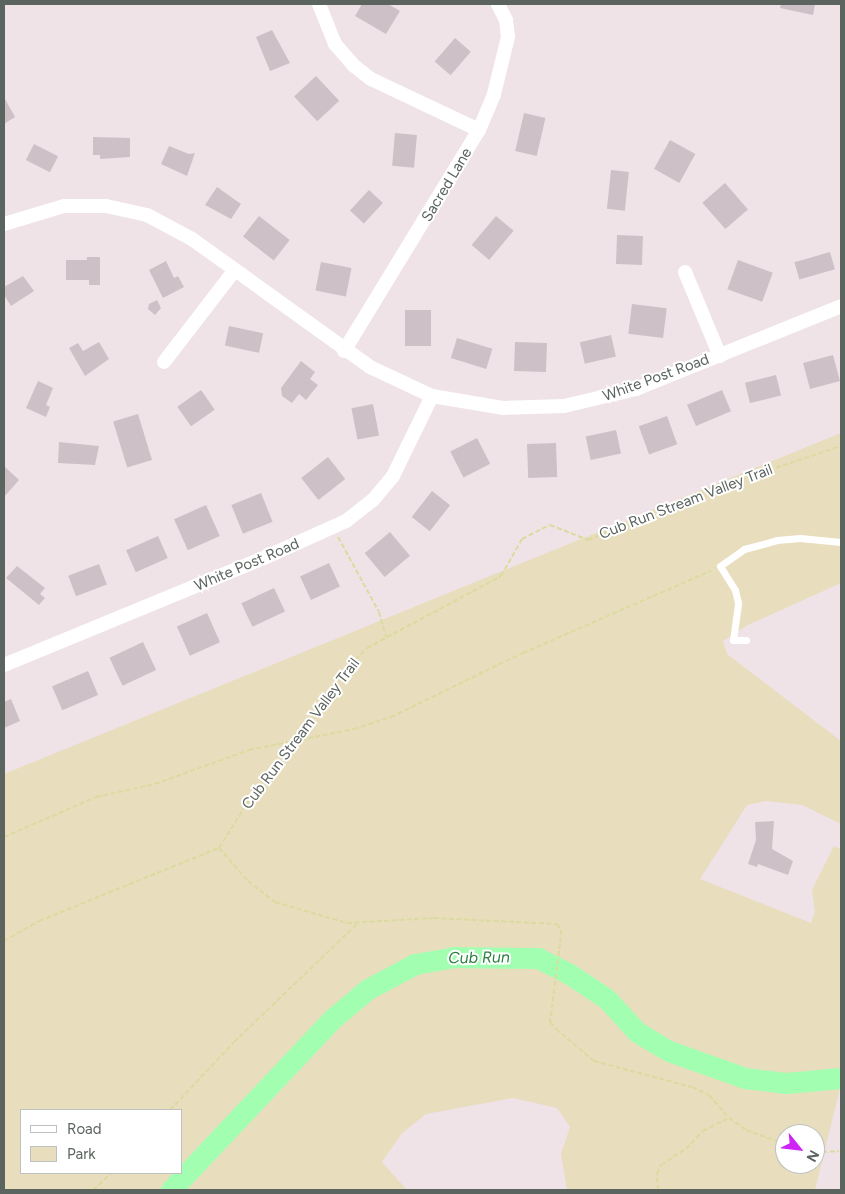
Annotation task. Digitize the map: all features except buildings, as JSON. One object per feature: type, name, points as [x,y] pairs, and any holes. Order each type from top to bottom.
[{"type":"street","points":[[319,4],[335,44],[353,65],[371,79],[479,130]]},
{"type":"street","name":"Sacred Lane","points":[[344,352],[479,130],[494,94],[508,37],[506,20],[498,4]]},
{"type":"street","name":"White Post Road","points":[[4,224],[64,206],[118,208],[174,227],[344,352],[391,378],[432,396],[504,408],[564,406],[636,389],[841,306]]},
{"type":"street","points":[[164,362],[234,271]]},
{"type":"street","points":[[685,272],[720,356]]},
{"type":"street","name":"White Post Road","points":[[4,663],[334,528],[373,500],[393,476],[432,396]]},
{"type":"lane","points":[[746,640],[733,640],[738,604],[735,590],[720,566],[744,548],[777,540],[800,538],[841,542]]},
{"type":"path","name":"Cub Run Stream Valley Trail","points":[[219,848],[253,794],[296,740],[355,660],[367,648],[500,576],[522,539],[550,525],[588,540],[719,487],[841,446]]},
{"type":"path","points":[[334,528],[379,612],[386,637]]},
{"type":"path","points":[[4,837],[96,797],[155,784],[249,750],[354,729],[391,717],[523,653],[720,566]]},
{"type":"path","points":[[4,941],[39,921],[219,848],[248,881],[275,902],[357,924],[434,918],[557,924],[561,930],[550,1022],[594,1061],[692,1087],[720,1104],[728,1118],[746,1130],[775,1140]]},
{"type":"path","points":[[171,1109],[234,1042],[357,924]]},
{"type":"path","points":[[658,1190],[657,1174],[661,1165],[686,1149],[702,1131],[728,1118]]},
{"type":"path","points":[[825,1152],[839,1152]]},
{"type":"path","points":[[93,1190],[110,1174]]},
{"type":"green space","points":[[841,433],[841,583],[748,625],[723,641],[727,654],[841,741],[841,824],[802,805],[766,801],[747,805],[700,879],[811,923],[815,912],[812,890],[834,846],[841,849],[841,1084],[825,1149],[825,1124],[775,1124],[775,1174],[819,1174],[815,1190],[567,1190],[561,1154],[570,1127],[557,1108],[513,1098],[426,1114],[402,1133],[382,1162],[407,1190],[4,1190],[4,774]]},
{"type":"waterway","name":"Cub Run","points":[[171,1190],[331,1020],[368,989],[415,964],[453,957],[538,958],[568,973],[607,999],[637,1032],[669,1051],[745,1078],[786,1083],[841,1078]]}]
